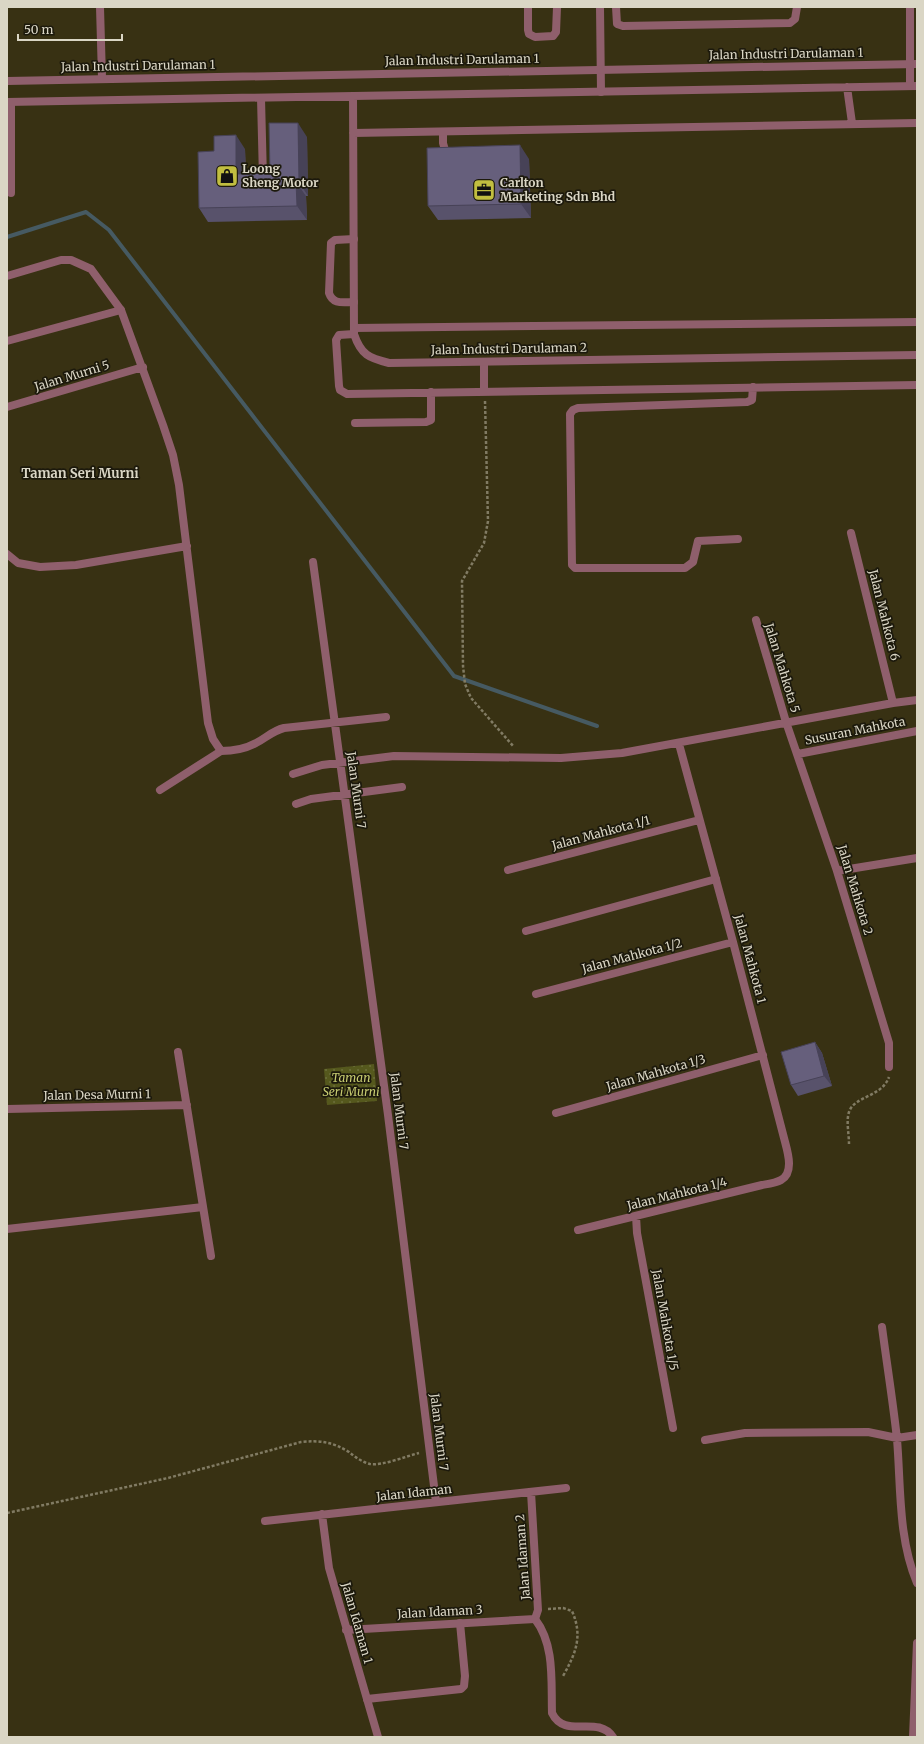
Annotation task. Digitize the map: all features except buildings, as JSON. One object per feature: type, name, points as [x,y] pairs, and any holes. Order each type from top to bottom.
[{"type":"street","points":[[100,7],[102,78]]},
{"type":"street","points":[[528,7],[528,30],[529,34],[535,37],[553,36],[556,32],[557,7]]},
{"type":"street","points":[[600,7],[601,92]]},
{"type":"street","points":[[616,7],[617,24],[623,26],[790,23],[795,19],[797,7]]},
{"type":"street","points":[[10,193],[9,102],[914,86],[910,7]]},
{"type":"street","name":"Jalan Industri Darulaman 1","points":[[7,81],[102,78],[914,64]]},
{"type":"street","points":[[847,87],[852,124]]},
{"type":"street","name":"Jalan Industri Darulaman 2","points":[[353,96],[354,331],[357,344],[370,358],[389,363],[917,355]]},
{"type":"street","points":[[261,98],[263,179]]},
{"type":"street","points":[[353,133],[917,123]]},
{"type":"street","points":[[443,132],[443,143],[445,150],[458,152]]},
{"type":"street","points":[[354,239],[335,240],[331,243],[329,293],[331,299],[335,302],[354,302]]},
{"type":"street","points":[[7,276],[61,260],[71,260],[91,269],[121,310],[143,367],[173,455],[179,485],[187,546],[208,723],[213,739],[221,751]]},
{"type":"street","points":[[7,341],[121,310]]},
{"type":"street","points":[[917,322],[354,331],[340,336],[336,340],[338,386],[347,394],[917,385]]},
{"type":"street","points":[[484,362],[484,392]]},
{"type":"street","name":"Jalan Murni 5","points":[[7,407],[143,367]]},
{"type":"street","points":[[738,539],[698,541],[693,562],[685,568],[575,568],[572,565],[570,414],[573,410],[578,408],[747,402],[752,400],[753,387]]},
{"type":"street","points":[[356,423],[426,422],[431,420],[431,392]]},
{"type":"street","name":"Jalan Mahkota 6","points":[[851,533],[893,703]]},
{"type":"street","points":[[7,554],[18,563],[40,568],[76,565],[187,546]]},
{"type":"street","name":"Jalan Murni 7","points":[[313,562],[388,1115],[436,1502]]},
{"type":"street","name":"Jalan Mahkota 5","points":[[756,620],[786,722]]},
{"type":"street","points":[[293,774],[322,765],[394,756],[561,758],[622,753],[678,744],[710,736],[786,722],[917,700]]},
{"type":"street","points":[[160,790],[221,751],[242,748],[256,743],[273,731],[386,717]]},
{"type":"street","name":"Jalan Mahkota 2","points":[[786,722],[837,871],[889,1043],[889,1067]]},
{"type":"street","name":"Susuran Mahkota","points":[[798,754],[917,731]]},
{"type":"street","name":"Jalan Mahkota 1","points":[[678,744],[733,942],[789,1160],[787,1173],[781,1180]]},
{"type":"street","points":[[296,804],[311,799],[402,787]]},
{"type":"street","name":"Jalan Mahkota 1/1","points":[[508,870],[699,820]]},
{"type":"street","points":[[837,871],[917,858]]},
{"type":"street","points":[[526,931],[716,879]]},
{"type":"street","name":"Jalan Mahkota 1/2","points":[[536,994],[733,942]]},
{"type":"street","points":[[178,1052],[211,1256]]},
{"type":"street","name":"Jalan Mahkota 1/3","points":[[556,1113],[763,1055]]},
{"type":"street","name":"Jalan Desa Murni 1","points":[[7,1109],[187,1105]]},
{"type":"street","name":"Jalan Mahkota 1/4","points":[[578,1230],[781,1180]]},
{"type":"street","points":[[7,1229],[203,1207]]},
{"type":"street","name":"Jalan Mahkota 1/5","points":[[636,1216],[637,1233],[673,1428]]},
{"type":"street","points":[[882,1327],[897,1438],[905,1546],[909,1565],[917,1583]]},
{"type":"street","points":[[705,1440],[745,1433],[868,1432],[897,1438],[917,1435]]},
{"type":"street","name":"Jalan Idaman","points":[[265,1521],[566,1488]]},
{"type":"street","name":"Jalan Idaman 2","points":[[531,1492],[538,1610],[535,1619]]},
{"type":"street","name":"Jalan Idaman 1","points":[[322,1514],[329,1568],[378,1737]]},
{"type":"street","points":[[535,1619],[542,1628],[550,1656],[552,1713],[556,1720],[561,1724],[599,1727],[606,1729],[613,1737]]},
{"type":"street","name":"Jalan Idaman 3","points":[[346,1630],[535,1619]]},
{"type":"street","points":[[367,1699],[461,1689],[464,1686],[465,1676],[460,1623]]},
{"type":"street","points":[[913,1737],[915,1723],[917,1643]]},
{"type":"path","points":[[484,392],[488,522],[484,543],[462,580],[462,666],[465,684],[471,698],[524,757]]},
{"type":"path","points":[[849,1144],[850,1110],[853,1105],[882,1089],[886,1084],[889,1067]]},
{"type":"path","points":[[7,1513],[168,1478],[313,1440],[328,1442],[344,1449],[363,1461],[372,1464],[430,1451]]},
{"type":"path","points":[[538,1610],[564,1608],[572,1611],[578,1632],[577,1644],[566,1670],[559,1683],[551,1685]]},
{"type":"green space","name":"Taman Seri Murni","points":[[374,1064],[377,1101],[327,1105],[324,1069]]},
{"type":"waterway","points":[[7,237],[86,212],[109,230],[454,676],[597,726]]},
{"type":"place","name":"Loong Sheng Motor","points":[[227,176]]},
{"type":"place","name":"Carlton Marketing Sdn Bhd","points":[[484,190]]},
{"type":"district","name":"Taman Seri Murni","points":[[80,473]]}]
